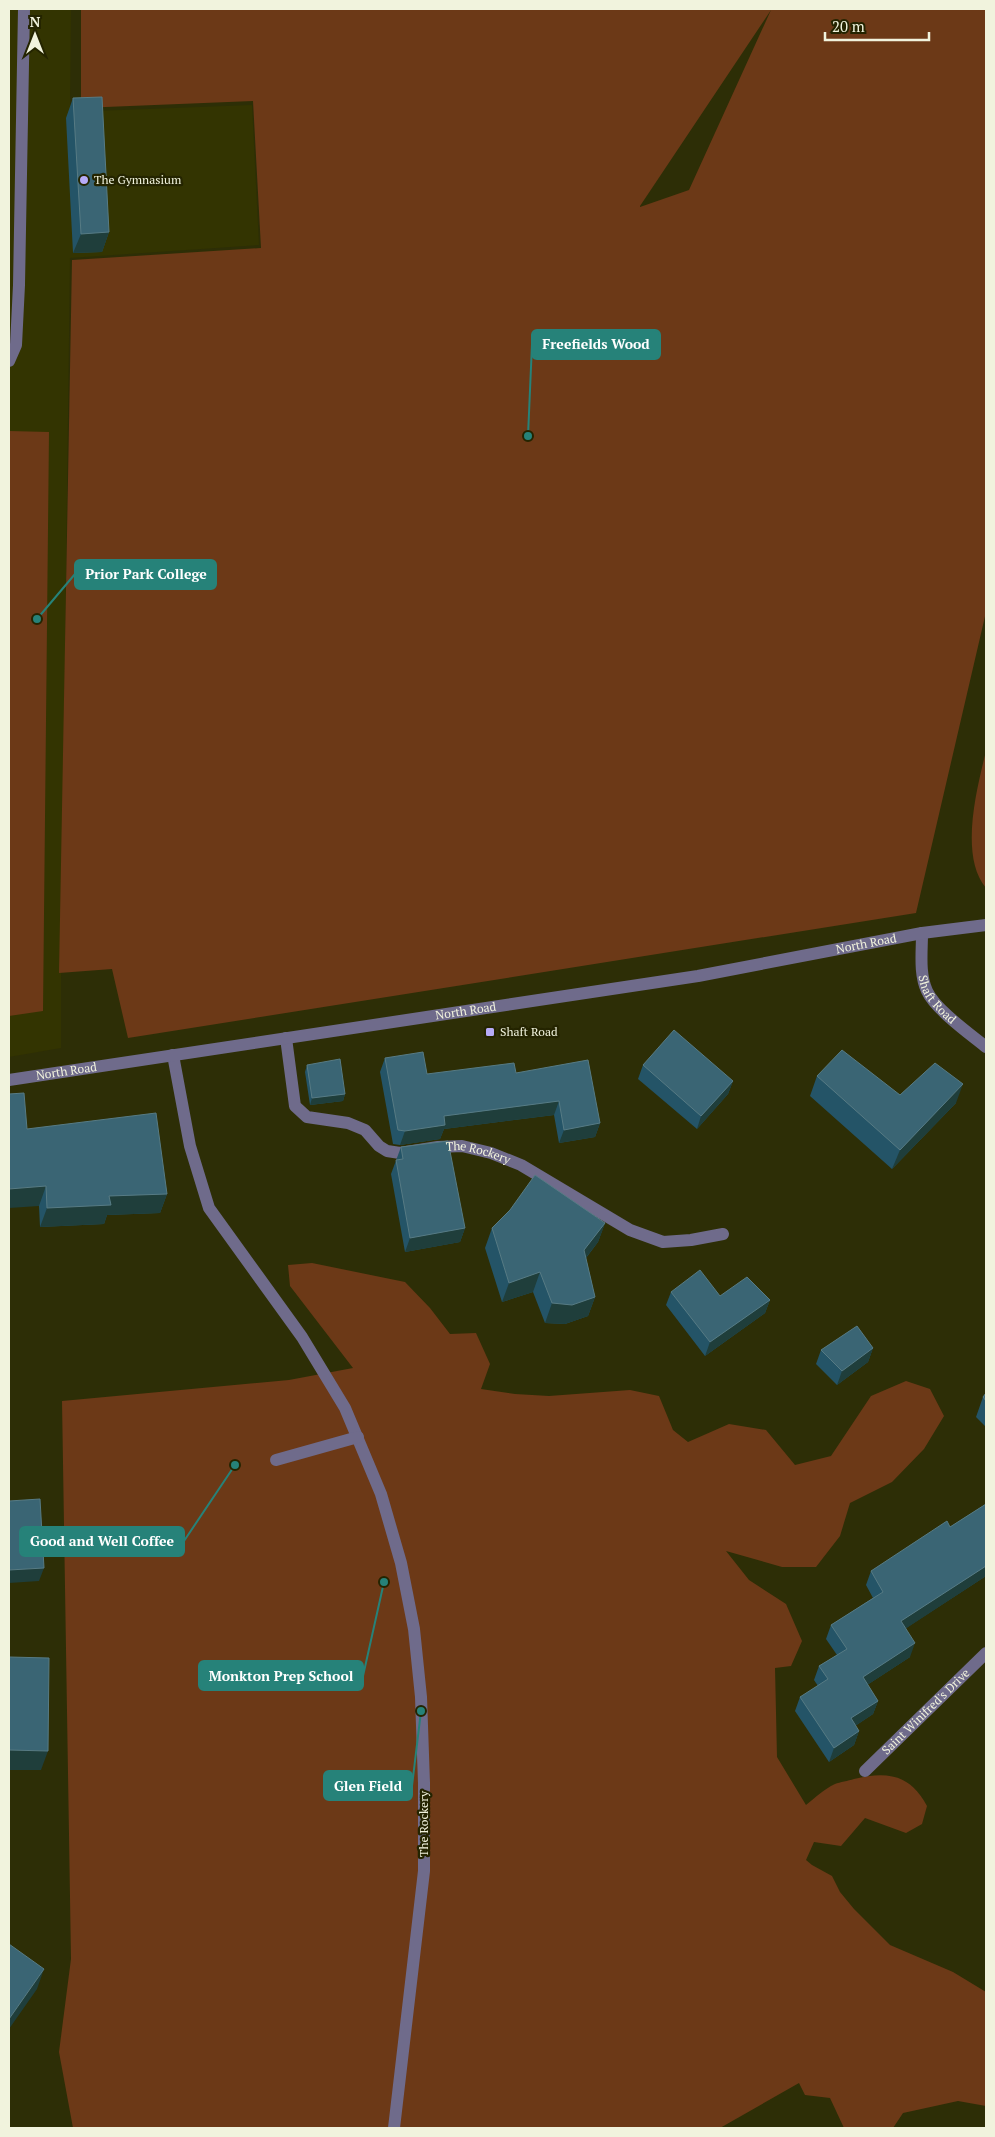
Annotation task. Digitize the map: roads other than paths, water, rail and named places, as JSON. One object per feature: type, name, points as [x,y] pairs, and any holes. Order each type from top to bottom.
[{"type":"street","points":[[9,361],[16,345],[19,285],[24,9]]},
{"type":"street","name":"North Road","points":[[9,1080],[698,976],[922,933],[986,925]]},
{"type":"street","name":"Shaft Road","points":[[922,933],[921,965],[927,992],[949,1017],[986,1047]]},
{"type":"street","name":"The Rockery","points":[[286,1038],[295,1106],[307,1117],[348,1122],[365,1130],[379,1146],[387,1151],[400,1153],[438,1147],[462,1146],[491,1153],[521,1165],[630,1230],[663,1242],[691,1240],[723,1234]]},
{"type":"street","name":"The Rockery","points":[[173,1055],[190,1146],[209,1208],[302,1337],[345,1408],[382,1494],[401,1563],[414,1629],[421,1697],[424,1783],[424,1871],[394,2128]]},
{"type":"street","points":[[276,1460],[358,1437]]},
{"type":"street","name":"Saint Winifred's Drive","points":[[864,1772],[986,1652]]},
{"type":"place","name":"The Gymnasium","points":[[84,180]]},
{"type":"place","name":"Freefields Wood","points":[[528,436]]},
{"type":"place","name":"Prior Park College","points":[[37,619]]},
{"type":"place","name":"Shaft Road","points":[[490,1032]]},
{"type":"place","name":"Good and Well Coffee","points":[[235,1465]]},
{"type":"place","name":"Monkton Prep School","points":[[384,1582]]},
{"type":"place","name":"Glen Field","points":[[421,1711]]}]
